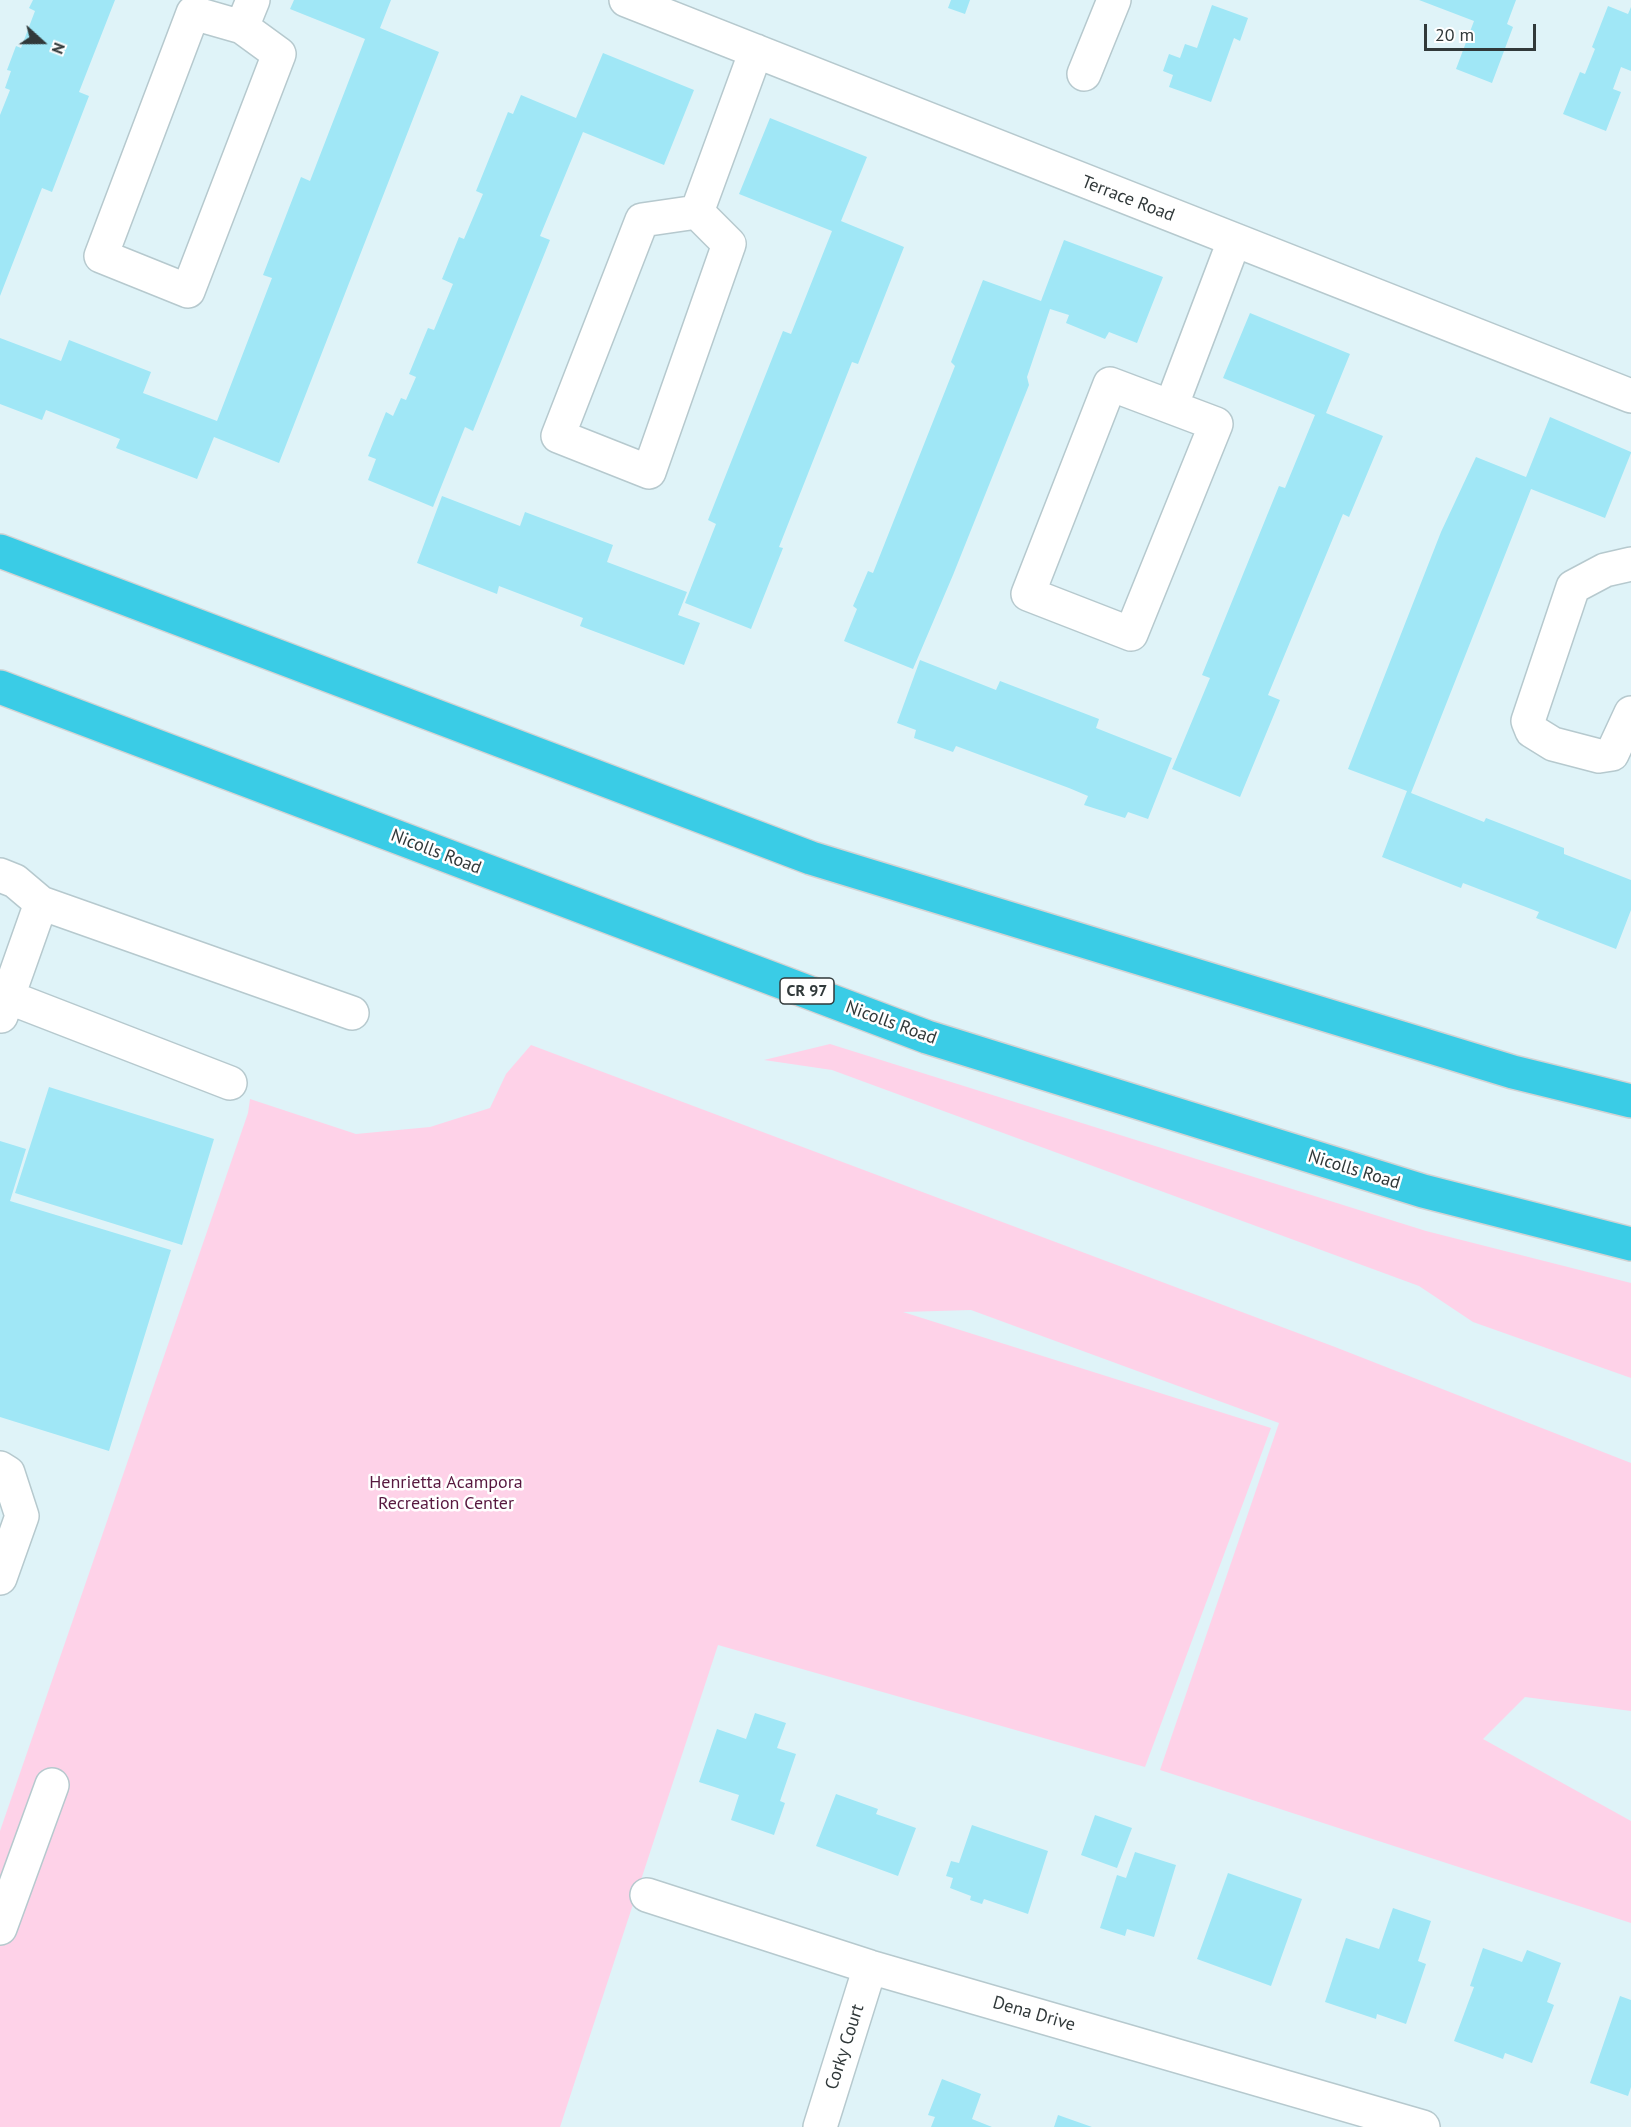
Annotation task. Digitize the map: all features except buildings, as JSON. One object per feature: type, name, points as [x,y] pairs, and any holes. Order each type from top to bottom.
[{"type":"highway","points":[[0,551],[811,858],[1513,1072],[1631,1101]]},
{"type":"highway","name":"Nicolls Road","points":[[0,687],[927,1037],[1423,1191],[1631,1244]]},
{"type":"street","name":"Terrace Road","points":[[626,0],[1631,396]]},
{"type":"street","points":[[1084,74],[1114,0]]},
{"type":"street","points":[[193,13],[247,14],[279,54],[188,291],[101,256],[193,13]]},
{"type":"street","points":[[697,212],[756,51]]},
{"type":"street","points":[[697,212],[729,244],[649,472],[558,436],[642,219],[697,212]]},
{"type":"street","points":[[1171,407],[1234,241]]},
{"type":"street","points":[[1110,384],[1171,407],[1215,424],[1131,634],[1028,594],[1110,384]]},
{"type":"street","points":[[1631,564],[1605,570],[1573,587],[1528,721],[1532,731],[1553,744],[1599,756],[1612,754],[1631,713]]},
{"type":"street","points":[[0,875],[15,881],[41,903],[352,1013]]},
{"type":"street","points":[[41,903],[2,1003],[230,1083]]},
{"type":"street","points":[[0,1468],[8,1473],[22,1516],[0,1578]]},
{"type":"street","points":[[0,1928],[52,1785]]},
{"type":"street","name":"Dena Drive","points":[[647,1895],[870,1967],[1423,2127]]},
{"type":"street","name":"Corky Court","points":[[820,2127],[870,1967]]},
{"type":"green space","points":[[830,1044],[1426,1231],[1631,1283],[1631,1378],[1473,1322],[1419,1286],[832,1070],[764,1060]]},
{"type":"green space","name":"Henrietta Acampora Recreation Center","points":[[531,1045],[1335,1347],[1631,1463],[1631,1711],[1525,1697],[1483,1739],[1631,1821],[1631,1923],[1160,1770],[1279,1423],[971,1310],[903,1312],[1271,1428],[1145,1767],[718,1645],[560,2127],[0,2127],[0,1831],[248,1113],[250,1099],[356,1134],[430,1127],[490,1108],[506,1074]]}]
